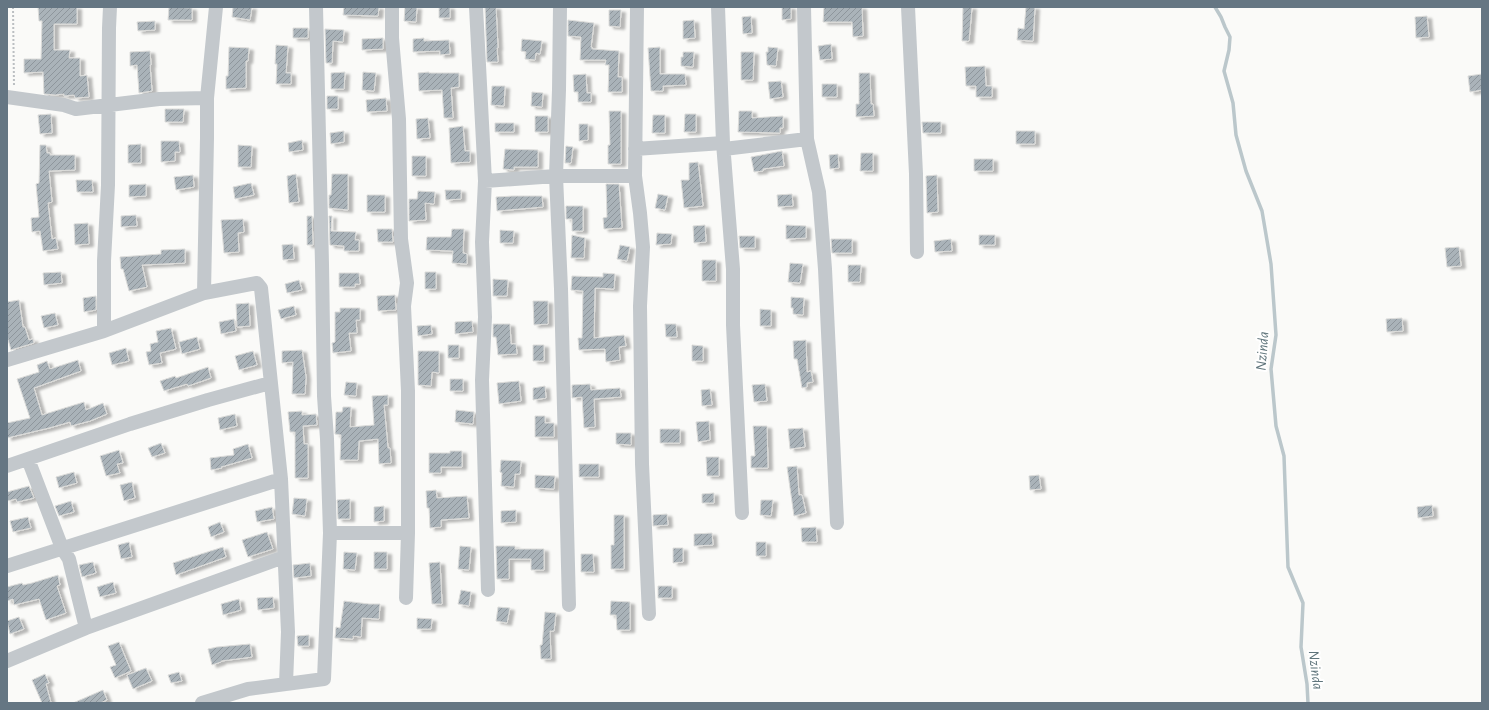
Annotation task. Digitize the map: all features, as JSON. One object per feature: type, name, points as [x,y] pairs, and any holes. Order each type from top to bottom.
[{"type":"street","points":[[104,331],[104,261],[108,185],[108,28],[110,7]]},
{"type":"street","points":[[204,293],[207,145],[206,98],[216,7]]},
{"type":"street","points":[[202,703],[248,689],[324,679],[330,533],[328,439],[324,396],[323,272],[316,7]]},
{"type":"street","points":[[392,7],[392,38],[399,119],[401,239],[407,283],[404,306],[408,391],[408,533],[406,598]]},
{"type":"street","points":[[476,7],[486,181],[482,242],[485,317],[482,380],[488,590]]},
{"type":"street","points":[[560,7],[556,176],[561,288],[569,605]]},
{"type":"street","points":[[637,7],[635,176],[643,247],[640,306],[642,464],[649,614]]},
{"type":"street","points":[[718,7],[724,146],[733,269],[733,325],[742,513]]},
{"type":"street","points":[[804,7],[807,139],[819,192],[825,269],[837,523]]},
{"type":"street","points":[[908,7],[916,174],[917,252]]},
{"type":"street","points":[[11,97],[64,105],[76,110],[159,99],[206,98]]},
{"type":"street","points":[[635,149],[724,146],[807,139]]},
{"type":"street","points":[[486,181],[556,176],[635,176]]},
{"type":"street","points":[[7,360],[104,331],[204,293],[257,283],[261,288],[281,479],[288,632],[286,684]]},
{"type":"street","points":[[7,466],[130,424],[270,383]]},
{"type":"street","points":[[28,459],[62,548],[68,559],[86,628]]},
{"type":"street","points":[[7,566],[281,479]]},
{"type":"street","points":[[330,533],[408,533]]},
{"type":"street","points":[[7,661],[86,628],[284,557]]},
{"type":"path","points":[[11,97],[13,69],[13,7]]},
{"type":"building","points":[[38,7],[77,7],[77,24],[54,24],[54,50],[70,50],[69,58],[80,58],[80,76],[87,75],[89,97],[75,98],[74,95],[64,96],[64,94],[44,94],[43,72],[24,73],[24,59],[41,59],[42,21],[39,21]]},
{"type":"building","points":[[169,7],[192,8],[192,20],[168,20]]},
{"type":"building","points":[[233,7],[252,7],[250,20],[232,17]]},
{"type":"building","points":[[344,7],[379,7],[378,16],[343,15]]},
{"type":"building","points":[[405,7],[417,7],[416,22],[404,21]]},
{"type":"building","points":[[439,7],[450,7],[450,18],[439,18]]},
{"type":"building","points":[[485,7],[496,7],[498,62],[487,62]]},
{"type":"building","points":[[782,7],[791,7],[791,19],[782,20]]},
{"type":"building","points":[[824,7],[862,7],[863,36],[853,37],[852,22],[823,22]]},
{"type":"building","points":[[963,7],[972,7],[969,41],[962,41]]},
{"type":"building","points":[[1026,7],[1035,7],[1033,41],[1017,40],[1018,28],[1024,29]]},
{"type":"building","points":[[609,10],[621,10],[620,27],[609,26]]},
{"type":"building","points":[[751,16],[752,33],[743,34],[742,17]]},
{"type":"building","points":[[1427,16],[1429,37],[1416,38],[1415,17]]},
{"type":"building","points":[[568,20],[594,23],[592,49],[619,51],[618,77],[622,77],[622,92],[608,92],[609,65],[605,65],[606,60],[580,60],[581,37],[568,36]]},
{"type":"building","points":[[694,20],[695,38],[683,39],[683,21]]},
{"type":"building","points":[[155,21],[155,30],[138,31],[137,22]]},
{"type":"building","points":[[293,28],[308,28],[308,38],[293,38]]},
{"type":"building","points":[[325,29],[344,30],[343,42],[333,41],[332,63],[326,63]]},
{"type":"building","points":[[383,38],[383,49],[362,50],[362,39]]},
{"type":"building","points":[[424,38],[424,41],[449,40],[450,54],[440,55],[440,51],[413,52],[413,39]]},
{"type":"building","points":[[522,39],[542,41],[540,54],[536,53],[535,60],[525,59],[526,52],[521,51]]},
{"type":"building","points":[[831,44],[832,59],[820,60],[818,46]]},
{"type":"building","points":[[276,45],[288,46],[286,73],[291,73],[291,84],[276,84]]},
{"type":"building","points":[[229,47],[249,48],[248,61],[246,61],[246,88],[226,89]]},
{"type":"building","points":[[660,47],[660,74],[685,74],[686,85],[663,86],[663,91],[651,91],[648,48]]},
{"type":"building","points":[[768,47],[778,48],[776,66],[767,65],[766,52],[768,52]]},
{"type":"building","points":[[150,51],[152,91],[139,93],[137,65],[130,66],[130,52]]},
{"type":"building","points":[[683,52],[694,52],[693,67],[681,66],[681,57],[683,57]]},
{"type":"building","points":[[741,52],[754,52],[753,80],[741,80]]},
{"type":"building","points":[[985,66],[986,86],[992,86],[992,97],[976,97],[976,86],[966,86],[965,67]]},
{"type":"building","points":[[345,72],[344,89],[331,89],[331,73]]},
{"type":"building","points":[[363,72],[376,73],[374,91],[362,90]]},
{"type":"building","points":[[418,73],[459,73],[459,87],[451,88],[453,118],[444,118],[442,90],[419,91]]},
{"type":"building","points":[[859,73],[870,73],[871,104],[873,104],[874,116],[856,117],[856,104],[859,104]]},
{"type":"building","points":[[586,74],[587,93],[591,93],[591,102],[578,102],[578,92],[574,92],[573,75]]},
{"type":"building","points":[[1482,74],[1482,90],[1470,92],[1468,76]]},
{"type":"building","points":[[781,81],[783,97],[770,99],[768,82]]},
{"type":"building","points":[[822,84],[837,84],[837,97],[822,97]]},
{"type":"building","points":[[492,86],[505,86],[504,106],[491,105]]},
{"type":"building","points":[[532,92],[543,93],[542,107],[531,106]]},
{"type":"building","points":[[327,96],[338,96],[338,109],[327,109]]},
{"type":"building","points":[[386,98],[387,111],[367,112],[366,100]]},
{"type":"building","points":[[165,109],[184,109],[183,122],[165,122]]},
{"type":"building","points":[[609,111],[621,111],[621,164],[608,164],[608,145],[610,145]]},
{"type":"building","points":[[739,111],[752,111],[752,118],[783,116],[783,128],[780,128],[780,133],[738,132]]},
{"type":"building","points":[[51,114],[52,133],[40,134],[38,115]]},
{"type":"building","points":[[685,114],[696,114],[696,132],[684,132]]},
{"type":"building","points":[[653,115],[665,115],[665,133],[652,133]]},
{"type":"building","points":[[535,116],[548,116],[548,132],[535,132]]},
{"type":"building","points":[[428,118],[430,138],[417,139],[416,119]]},
{"type":"building","points":[[922,122],[941,122],[941,133],[923,133]]},
{"type":"building","points":[[495,123],[514,123],[514,132],[495,132]]},
{"type":"building","points":[[579,124],[588,124],[588,140],[579,141]]},
{"type":"building","points":[[463,126],[465,151],[470,151],[470,162],[451,163],[449,128]]},
{"type":"building","points":[[344,131],[344,142],[331,144],[330,133]]},
{"type":"building","points":[[1016,131],[1035,131],[1035,144],[1016,144]]},
{"type":"building","points":[[302,140],[303,150],[289,152],[288,143]]},
{"type":"building","points":[[161,141],[179,141],[180,152],[175,152],[175,161],[161,162]]},
{"type":"building","points":[[141,144],[141,163],[128,163],[128,145]]},
{"type":"building","points":[[40,145],[46,145],[47,153],[50,153],[50,155],[75,155],[75,170],[49,171],[52,202],[48,203],[52,239],[56,238],[58,249],[43,251],[40,231],[32,232],[31,218],[39,217],[36,184],[39,183]]},
{"type":"building","points":[[238,145],[252,146],[251,167],[238,167]]},
{"type":"building","points":[[566,146],[573,147],[571,163],[565,163]]},
{"type":"building","points":[[505,149],[538,150],[538,167],[514,167],[514,170],[503,169]]},
{"type":"building","points":[[782,151],[784,166],[754,172],[751,157]]},
{"type":"building","points":[[861,153],[873,153],[873,171],[860,171]]},
{"type":"building","points":[[838,154],[839,168],[830,169],[829,155]]},
{"type":"building","points":[[412,156],[426,156],[426,176],[412,176]]},
{"type":"building","points":[[974,159],[993,159],[993,171],[974,171]]},
{"type":"building","points":[[698,162],[703,206],[684,208],[681,180],[689,180],[689,163]]},
{"type":"building","points":[[296,174],[299,202],[289,203],[287,176]]},
{"type":"building","points":[[332,174],[348,174],[348,210],[329,208]]},
{"type":"building","points":[[193,175],[194,187],[176,190],[174,177]]},
{"type":"building","points":[[937,175],[938,212],[927,213],[926,176]]},
{"type":"building","points":[[76,180],[92,180],[93,192],[77,192]]},
{"type":"building","points":[[251,183],[254,195],[235,199],[233,187]]},
{"type":"building","points":[[146,184],[146,196],[129,197],[129,185]]},
{"type":"building","points":[[606,184],[619,184],[622,228],[604,229],[603,218],[607,217]]},
{"type":"building","points":[[445,190],[461,190],[461,199],[446,200]]},
{"type":"building","points":[[418,191],[435,192],[434,204],[425,203],[426,220],[409,221],[409,199],[417,199]]},
{"type":"building","points":[[658,194],[668,196],[665,210],[655,208]]},
{"type":"building","points":[[792,194],[793,206],[778,207],[777,195]]},
{"type":"building","points":[[367,195],[385,195],[385,212],[367,212]]},
{"type":"building","points":[[542,196],[543,207],[497,211],[496,197]]},
{"type":"building","points":[[566,206],[583,206],[583,231],[572,231],[572,219],[566,219]]},
{"type":"building","points":[[136,215],[137,226],[121,227],[121,216]]},
{"type":"building","points":[[307,216],[312,216],[313,245],[307,245]]},
{"type":"building","points":[[329,216],[332,216],[331,231],[356,232],[355,240],[359,240],[359,251],[344,251],[344,246],[330,245]]},
{"type":"building","points":[[243,219],[244,232],[238,233],[239,252],[224,253],[221,220]]},
{"type":"building","points":[[88,223],[89,244],[75,245],[74,224]]},
{"type":"building","points":[[705,225],[706,242],[694,243],[693,226]]},
{"type":"building","points":[[786,225],[806,226],[806,238],[786,239]]},
{"type":"building","points":[[377,229],[392,229],[393,242],[378,242]]},
{"type":"building","points":[[452,229],[464,229],[463,253],[467,254],[467,264],[452,263],[453,251],[426,250],[427,237],[451,237]]},
{"type":"building","points":[[500,230],[514,231],[513,243],[500,243]]},
{"type":"building","points":[[657,233],[672,234],[671,244],[656,245]]},
{"type":"building","points":[[572,235],[585,238],[584,258],[571,258]]},
{"type":"building","points":[[979,235],[995,235],[995,245],[979,245]]},
{"type":"building","points":[[739,236],[755,236],[755,248],[740,248]]},
{"type":"building","points":[[831,239],[852,239],[852,253],[832,253]]},
{"type":"building","points":[[951,239],[952,251],[935,252],[934,241]]},
{"type":"building","points":[[293,244],[294,259],[283,260],[282,245]]},
{"type":"building","points":[[620,245],[630,247],[627,261],[617,259]]},
{"type":"building","points":[[1459,247],[1461,266],[1447,267],[1445,248]]},
{"type":"building","points":[[185,249],[185,263],[142,265],[147,287],[129,291],[123,269],[121,269],[120,257],[161,254],[161,250]]},
{"type":"building","points":[[702,260],[716,260],[716,281],[702,281]]},
{"type":"building","points":[[790,263],[803,264],[800,283],[788,282]]},
{"type":"building","points":[[848,265],[861,265],[860,282],[848,282]]},
{"type":"building","points":[[61,272],[62,283],[44,285],[43,273]]},
{"type":"building","points":[[425,272],[436,272],[436,289],[425,289]]},
{"type":"building","points":[[339,273],[359,273],[360,284],[355,284],[355,287],[339,287]]},
{"type":"building","points":[[603,273],[615,274],[614,289],[595,288],[594,338],[624,335],[626,346],[619,347],[620,360],[606,362],[605,349],[579,350],[578,338],[582,338],[583,291],[571,290],[572,276],[603,277]]},
{"type":"building","points":[[493,279],[508,280],[507,296],[493,296]]},
{"type":"building","points":[[299,280],[302,290],[287,293],[285,284]]},
{"type":"building","points":[[395,295],[396,310],[378,311],[377,296]]},
{"type":"building","points":[[96,296],[96,310],[84,312],[83,298]]},
{"type":"building","points":[[791,297],[804,298],[803,315],[793,314],[793,308],[791,308]]},
{"type":"building","points":[[19,300],[23,327],[25,327],[29,340],[33,339],[34,343],[11,350],[7,336],[7,302]]},
{"type":"building","points":[[533,301],[548,301],[548,324],[534,325]]},
{"type":"building","points":[[249,303],[250,326],[237,327],[236,304]]},
{"type":"building","points":[[294,306],[296,315],[281,319],[278,310]]},
{"type":"building","points":[[340,308],[360,308],[360,320],[356,320],[357,333],[349,333],[351,351],[333,353],[332,343],[335,342],[335,312],[340,312]]},
{"type":"building","points":[[760,309],[771,310],[771,326],[760,326]]},
{"type":"building","points":[[55,313],[58,325],[44,328],[41,316]]},
{"type":"building","points":[[1402,318],[1403,331],[1387,332],[1386,319]]},
{"type":"building","points":[[234,319],[236,331],[221,334],[219,322]]},
{"type":"building","points":[[472,321],[473,332],[455,334],[455,322]]},
{"type":"building","points":[[493,324],[510,324],[511,344],[516,344],[517,354],[498,355],[496,337],[493,337]]},
{"type":"building","points":[[665,324],[676,324],[677,337],[666,337]]},
{"type":"building","points":[[431,325],[432,334],[418,336],[417,326]]},
{"type":"building","points":[[171,328],[176,349],[160,353],[162,363],[149,365],[146,352],[151,351],[150,344],[158,342],[156,331]]},
{"type":"building","points":[[197,337],[200,349],[182,354],[179,342]]},
{"type":"building","points":[[806,340],[807,372],[811,371],[813,382],[807,383],[807,387],[802,388],[797,359],[794,359],[793,341]]},
{"type":"building","points":[[448,345],[459,345],[459,358],[448,358]]},
{"type":"building","points":[[533,345],[544,345],[544,361],[533,361]]},
{"type":"building","points":[[692,345],[703,346],[703,361],[692,361]]},
{"type":"building","points":[[126,348],[129,361],[112,365],[109,353]]},
{"type":"building","points":[[302,350],[306,377],[305,394],[292,394],[293,362],[282,363],[282,351]]},
{"type":"building","points":[[253,351],[257,365],[239,370],[235,356]]},
{"type":"building","points":[[418,351],[439,351],[439,373],[432,372],[431,386],[418,385]]},
{"type":"building","points":[[78,360],[81,371],[34,388],[42,415],[84,402],[86,410],[103,403],[107,414],[90,421],[71,426],[70,422],[7,438],[7,423],[30,418],[17,379],[39,372],[37,365],[47,361],[50,369]]},
{"type":"building","points":[[208,367],[211,378],[188,386],[187,384],[164,391],[160,381],[175,376],[176,378]]},
{"type":"building","points":[[450,379],[463,379],[463,391],[450,391]]},
{"type":"building","points":[[519,381],[521,401],[499,404],[497,383]]},
{"type":"building","points":[[346,382],[357,383],[356,396],[344,395]]},
{"type":"building","points":[[590,384],[591,390],[620,388],[621,397],[594,399],[595,427],[584,428],[582,397],[572,398],[572,385]]},
{"type":"building","points":[[765,384],[767,401],[754,402],[752,385]]},
{"type":"building","points":[[545,386],[546,398],[533,400],[533,388]]},
{"type":"building","points":[[710,389],[712,405],[702,406],[701,390]]},
{"type":"building","points":[[388,395],[388,405],[384,405],[391,463],[379,464],[378,439],[359,441],[358,460],[340,460],[341,435],[335,434],[336,412],[342,412],[343,407],[351,407],[350,427],[374,425],[372,396]]},
{"type":"building","points":[[456,410],[474,412],[473,424],[455,422]]},
{"type":"building","points":[[302,411],[302,415],[316,414],[317,425],[303,426],[304,444],[308,444],[308,478],[295,478],[295,432],[290,432],[288,412]]},
{"type":"building","points":[[235,414],[237,426],[220,430],[218,418]]},
{"type":"building","points":[[535,416],[545,416],[545,423],[554,423],[554,437],[535,437]]},
{"type":"building","points":[[709,421],[710,440],[698,442],[696,422]]},
{"type":"building","points":[[753,426],[767,426],[768,468],[751,468],[751,456],[755,456]]},
{"type":"building","points":[[803,428],[805,447],[790,449],[788,429]]},
{"type":"building","points":[[660,429],[680,429],[680,443],[660,443]]},
{"type":"building","points":[[616,433],[631,433],[631,445],[616,444]]},
{"type":"building","points":[[161,443],[165,453],[152,457],[148,448]]},
{"type":"building","points":[[248,444],[252,458],[211,470],[210,458],[234,455],[233,449]]},
{"type":"building","points":[[119,450],[123,463],[117,464],[120,473],[106,476],[100,456]]},
{"type":"building","points":[[450,451],[462,451],[462,467],[441,467],[441,473],[429,473],[429,453],[450,453]]},
{"type":"building","points":[[706,457],[719,457],[719,476],[707,476]]},
{"type":"building","points":[[501,460],[521,461],[520,474],[515,474],[514,487],[501,486]]},
{"type":"building","points":[[579,464],[599,464],[599,477],[579,477]]},
{"type":"building","points":[[797,466],[799,495],[802,495],[806,513],[794,516],[787,467]]},
{"type":"building","points":[[74,472],[77,483],[59,488],[56,477]]},
{"type":"building","points":[[535,475],[555,476],[554,489],[535,488]]},
{"type":"building","points":[[1039,475],[1041,489],[1030,490],[1029,476]]},
{"type":"building","points":[[132,482],[135,498],[124,501],[120,485]]},
{"type":"building","points":[[29,486],[34,498],[17,502],[16,499],[7,501],[7,492]]},
{"type":"building","points":[[436,490],[437,498],[467,496],[469,518],[441,520],[441,527],[430,528],[426,491]]},
{"type":"building","points":[[714,493],[714,503],[702,503],[702,494]]},
{"type":"building","points":[[294,498],[307,499],[305,516],[292,514]]},
{"type":"building","points":[[350,499],[350,519],[338,519],[337,500]]},
{"type":"building","points":[[761,500],[773,500],[771,516],[760,515]]},
{"type":"building","points":[[71,501],[74,512],[59,516],[55,506]]},
{"type":"building","points":[[1432,505],[1433,516],[1418,518],[1417,507]]},
{"type":"building","points":[[384,506],[384,521],[374,522],[374,507]]},
{"type":"building","points":[[272,507],[274,519],[257,522],[255,511]]},
{"type":"building","points":[[516,510],[516,522],[501,523],[501,511]]},
{"type":"building","points":[[667,514],[668,525],[653,526],[653,515]]},
{"type":"building","points":[[614,515],[624,515],[624,569],[611,569],[611,545],[614,545]]},
{"type":"building","points":[[28,517],[31,528],[13,532],[10,521]]},
{"type":"building","points":[[220,522],[224,532],[211,537],[208,527]]},
{"type":"building","points":[[816,527],[817,542],[802,542],[801,528]]},
{"type":"building","points":[[267,532],[273,549],[248,557],[242,540]]},
{"type":"building","points":[[712,533],[713,545],[694,546],[694,534]]},
{"type":"building","points":[[129,542],[132,557],[121,559],[118,545]]},
{"type":"building","points":[[756,542],[766,542],[766,556],[756,556]]},
{"type":"building","points":[[460,546],[471,547],[469,570],[458,569]]},
{"type":"building","points":[[496,546],[515,546],[515,549],[544,549],[544,570],[531,570],[531,559],[509,559],[509,579],[497,579]]},
{"type":"building","points":[[223,547],[226,557],[176,575],[173,563]]},
{"type":"building","points":[[673,548],[683,548],[683,562],[673,563]]},
{"type":"building","points":[[344,552],[357,553],[355,570],[343,569]]},
{"type":"building","points":[[374,552],[387,552],[387,569],[374,569]]},
{"type":"building","points":[[581,554],[593,554],[594,572],[581,572]]},
{"type":"building","points":[[93,562],[96,573],[82,577],[79,565]]},
{"type":"building","points":[[440,562],[442,604],[432,604],[429,563]]},
{"type":"building","points":[[310,563],[311,576],[294,578],[293,565]]},
{"type":"building","points":[[58,575],[60,585],[57,586],[66,613],[46,620],[39,599],[14,605],[13,599],[7,601],[7,587],[22,583],[23,585],[32,583]]},
{"type":"building","points":[[113,582],[116,593],[100,597],[97,587]]},
{"type":"building","points":[[658,586],[672,586],[672,598],[658,598]]},
{"type":"building","points":[[461,590],[471,592],[469,606],[458,604]]},
{"type":"building","points":[[273,597],[274,608],[258,610],[257,598]]},
{"type":"building","points":[[239,599],[241,610],[223,615],[221,604]]},
{"type":"building","points":[[344,601],[380,604],[379,619],[362,618],[361,637],[353,636],[353,639],[335,638],[336,627],[340,628]]},
{"type":"building","points":[[611,601],[630,602],[630,630],[617,630],[616,615],[610,615]]},
{"type":"building","points":[[498,607],[510,608],[507,623],[496,621]]},
{"type":"building","points":[[545,612],[556,613],[554,631],[550,631],[551,659],[541,659],[540,645],[542,645]]},
{"type":"building","points":[[19,617],[24,629],[10,634],[7,621]]},
{"type":"building","points":[[417,618],[432,619],[431,629],[417,629]]},
{"type":"building","points":[[309,635],[309,646],[298,646],[297,636]]},
{"type":"building","points":[[119,642],[131,671],[115,678],[110,667],[116,665],[108,646]]},
{"type":"building","points":[[250,644],[252,657],[221,661],[212,665],[208,649]]},
{"type":"building","points":[[146,668],[152,681],[133,689],[127,675]]},
{"type":"building","points":[[179,672],[182,681],[171,683],[168,675]]},
{"type":"building","points":[[45,674],[49,683],[46,684],[51,703],[42,703],[32,680]]},
{"type":"building","points":[[103,690],[107,700],[100,703],[73,703]]},
{"type":"waterway","name":"Nzinda","points":[[1215,7],[1230,37],[1229,50],[1224,71],[1233,103],[1236,135],[1246,171],[1262,211],[1271,264],[1276,335],[1271,369],[1276,426],[1284,456],[1288,567],[1303,603],[1301,647],[1307,684],[1308,703]]}]
